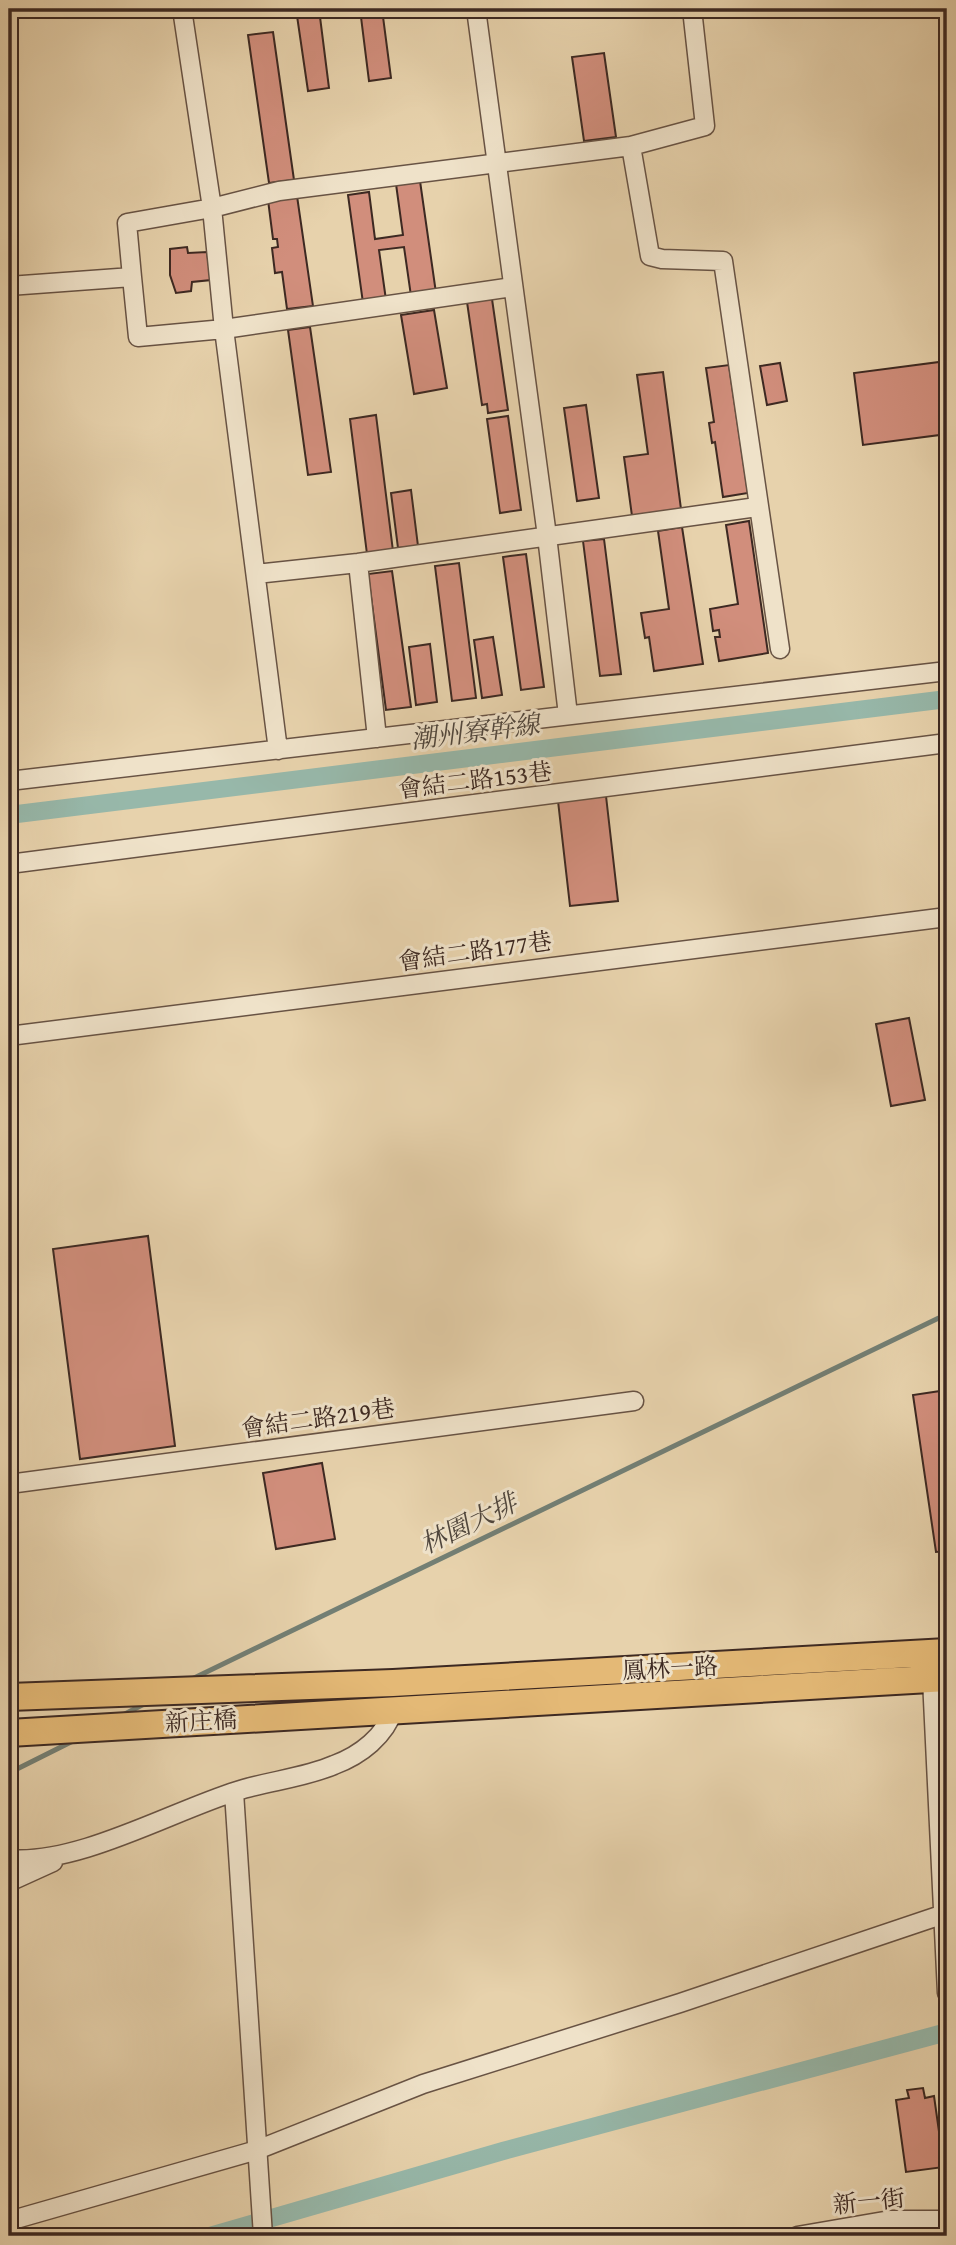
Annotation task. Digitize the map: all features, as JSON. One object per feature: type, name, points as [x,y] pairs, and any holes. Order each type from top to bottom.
[{"type":"main road","name":"鳳林一路","points":[[394,1696],[947,1652]]},
{"type":"main road","name":"鳳林一路","points":[[394,1696],[940,1678]]},
{"type":"main road","name":"新庄橋","points":[[9,1697],[394,1696]]},
{"type":"main road","name":"新庄橋","points":[[9,1733],[394,1696]]},
{"type":"street","points":[[182,9],[212,208],[223,329],[257,573],[278,750]]},
{"type":"street","points":[[476,9],[547,536],[568,715]]},
{"type":"street","points":[[513,287],[223,329],[138,337],[127,223],[212,208],[279,191],[631,146],[705,126],[692,9]]},
{"type":"street","points":[[631,146],[650,256],[662,260],[723,261],[757,507],[780,649]]},
{"type":"street","points":[[9,286],[132,277]]},
{"type":"street","points":[[257,573],[358,563],[757,507]]},
{"type":"street","points":[[358,563],[377,738]]},
{"type":"street","points":[[9,781],[947,671]]},
{"type":"street","name":"會結二路153巷","points":[[9,864],[947,743]]},
{"type":"street","name":"會結二路177巷","points":[[9,1036],[947,917]]},
{"type":"street","name":"會結二路219巷","points":[[9,1484],[634,1401]]},
{"type":"street","points":[[940,1678],[947,1993]]},
{"type":"street","points":[[9,1882],[75,1852],[234,1792],[334,1765],[370,1745],[388,1724],[394,1696]]},
{"type":"street","points":[[234,1792],[263,2236]]},
{"type":"street","points":[[9,1859],[21,1860],[75,1852]]},
{"type":"street","points":[[9,2221],[257,2150],[423,2084],[680,2003],[944,1914]]},
{"type":"street","name":"新一街","points":[[797,2236],[890,2220],[947,2220]]},
{"type":"building","points":[[296,9],[319,9],[329,88],[308,91]]},
{"type":"building","points":[[360,9],[382,9],[391,78],[369,81]]},
{"type":"building","points":[[273,32],[294,180],[269,183],[248,35]]},
{"type":"building","points":[[604,53],[616,137],[584,141],[572,57]]},
{"type":"building","points":[[420,181],[436,293],[411,296],[404,247],[379,250],[386,300],[363,303],[348,195],[369,192],[375,239],[403,235],[396,184]]},
{"type":"building","points":[[297,196],[313,306],[287,309],[282,272],[275,273],[272,248],[278,247],[277,239],[273,239],[268,200]]},
{"type":"building","points":[[187,247],[188,253],[207,252],[211,280],[192,282],[191,291],[176,293],[170,275],[170,249]]},
{"type":"building","points":[[492,299],[508,410],[488,413],[487,404],[482,405],[467,302]]},
{"type":"building","points":[[434,310],[447,388],[414,394],[401,315]]},
{"type":"building","points":[[310,327],[331,472],[308,475],[288,330]]},
{"type":"building","points":[[947,361],[947,434],[863,445],[854,373]]},
{"type":"building","points":[[780,363],[787,401],[767,405],[760,366]]},
{"type":"building","points":[[729,365],[748,493],[723,497],[715,442],[712,443],[709,423],[714,422],[706,368]]},
{"type":"building","points":[[663,372],[681,509],[632,516],[624,457],[648,454],[637,375]]},
{"type":"building","points":[[586,405],[599,498],[577,501],[564,408]]},
{"type":"building","points":[[376,415],[393,551],[367,554],[350,419]]},
{"type":"building","points":[[508,416],[521,510],[500,513],[487,419]]},
{"type":"building","points":[[411,490],[418,546],[398,548],[391,493]]},
{"type":"building","points":[[749,521],[768,653],[719,661],[715,637],[720,637],[719,630],[713,631],[710,609],[738,604],[726,525]]},
{"type":"building","points":[[682,527],[703,664],[654,671],[649,637],[645,638],[641,613],[669,609],[658,531]]},
{"type":"building","points":[[604,539],[621,674],[600,676],[583,541]]},
{"type":"building","points":[[526,554],[544,687],[521,690],[503,557]]},
{"type":"building","points":[[459,563],[476,698],[452,701],[435,566]]},
{"type":"building","points":[[392,571],[411,707],[386,710],[368,574]]},
{"type":"building","points":[[493,637],[502,695],[482,698],[474,640]]},
{"type":"building","points":[[430,644],[437,702],[416,705],[409,647]]},
{"type":"building","points":[[606,796],[618,901],[570,906],[558,801]]},
{"type":"building","points":[[909,1018],[925,1100],[891,1106],[876,1024]]},
{"type":"building","points":[[148,1236],[175,1446],[80,1459],[53,1249]]},
{"type":"building","points":[[947,1390],[947,1551],[936,1552],[913,1395]]},
{"type":"building","points":[[322,1463],[335,1539],[276,1549],[263,1473]]},
{"type":"building","points":[[923,2088],[925,2098],[934,2096],[944,2167],[906,2172],[896,2100],[909,2098],[907,2090]]},
{"type":"waterway","name":"潮州寮幹線","points":[[9,815],[947,699]]},
{"type":"waterway","name":"林園大排","points":[[192,1679],[947,1314]]},
{"type":"waterway","name":"林園大排","points":[[121,1716],[146,1703]]},
{"type":"waterway","name":"林園大排","points":[[9,1773],[75,1740]]},
{"type":"waterway","points":[[210,2236],[503,2151],[947,2032]]}]
